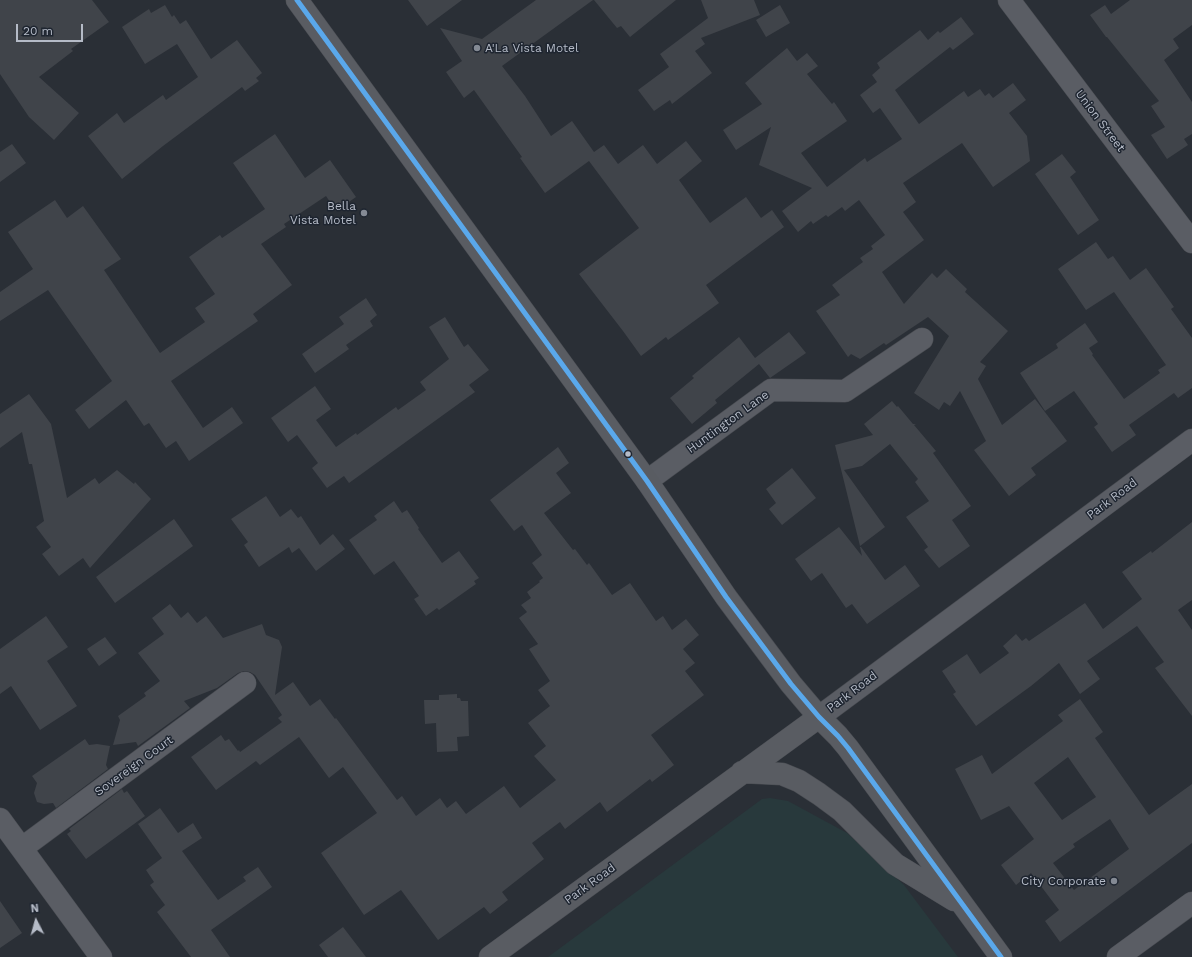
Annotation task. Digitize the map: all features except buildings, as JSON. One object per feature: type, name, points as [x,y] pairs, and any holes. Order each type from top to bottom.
[{"type":"main road","points":[[298,0],[647,480],[726,597],[791,684],[848,748],[1000,957]]},
{"type":"main road","name":"Park Road","points":[[490,957],[819,717]]},
{"type":"main road","points":[[742,772],[782,774],[819,794],[842,811],[896,864],[963,905]]},
{"type":"street","name":"Union Street","points":[[1009,0],[1192,242]]},
{"type":"street","name":"Huntington Lane","points":[[647,480],[771,390],[845,391],[922,340]]},
{"type":"street","name":"Park Road","points":[[819,717],[1192,440]]},
{"type":"street","name":"Sovereign Court","points":[[22,848],[246,683]]},
{"type":"street","points":[[0,819],[101,957]]},
{"type":"street","points":[[1118,957],[1192,902]]},
{"type":"shaded area","points":[[770,798],[788,801],[847,833],[904,885],[958,957],[548,957],[762,799]]},
{"type":"transit line","points":[[297,0],[647,481],[726,597],[791,684],[848,748],[1001,957]]},
{"type":"place","name":"A'La Vista Motel","points":[[477,48]]},
{"type":"place","name":"Bella Vista Motel","points":[[364,213]]},
{"type":"place","name":"City Corporate","points":[[1114,881]]}]
